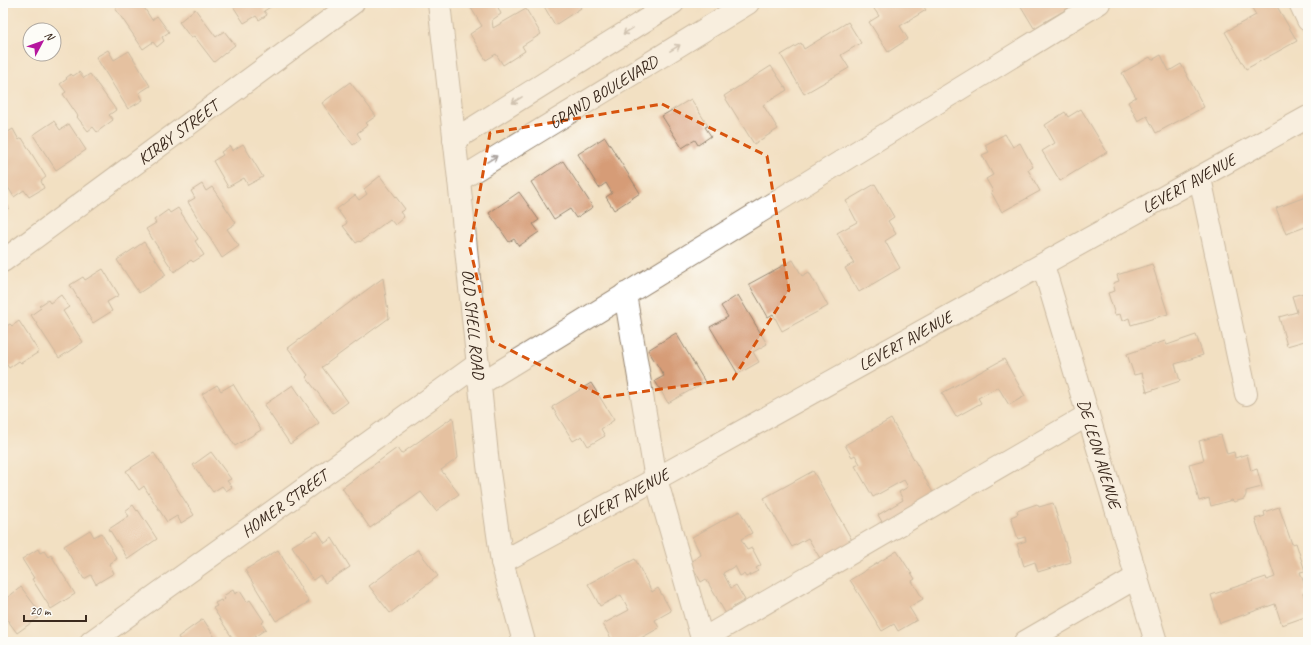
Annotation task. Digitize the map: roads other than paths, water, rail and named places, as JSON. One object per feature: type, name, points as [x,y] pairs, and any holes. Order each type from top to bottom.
[{"type":"street","name":"KIRBY STREET","points":[[3,261],[352,3]]},
{"type":"street","name":"OLD SHELL ROAD","points":[[439,3],[459,180],[488,465],[502,562],[524,642]]},
{"type":"street","points":[[454,140],[673,3]]},
{"type":"street","name":"GRAND BOULEVARD","points":[[459,180],[748,3]]},
{"type":"street","name":"HOMER STREET","points":[[91,642],[479,374],[625,294],[1099,3]]},
{"type":"street","points":[[1300,3],[1308,20]]},
{"type":"street","name":"LEVERT AVENUE","points":[[502,562],[656,479],[1308,117]]},
{"type":"street","points":[[1200,178],[1246,394]]},
{"type":"street","name":"DE LEON AVENUE","points":[[1043,265],[1156,642]]},
{"type":"street","points":[[625,294],[656,479],[703,641],[1088,415]]},
{"type":"street","points":[[1025,642],[1137,577]]}]
